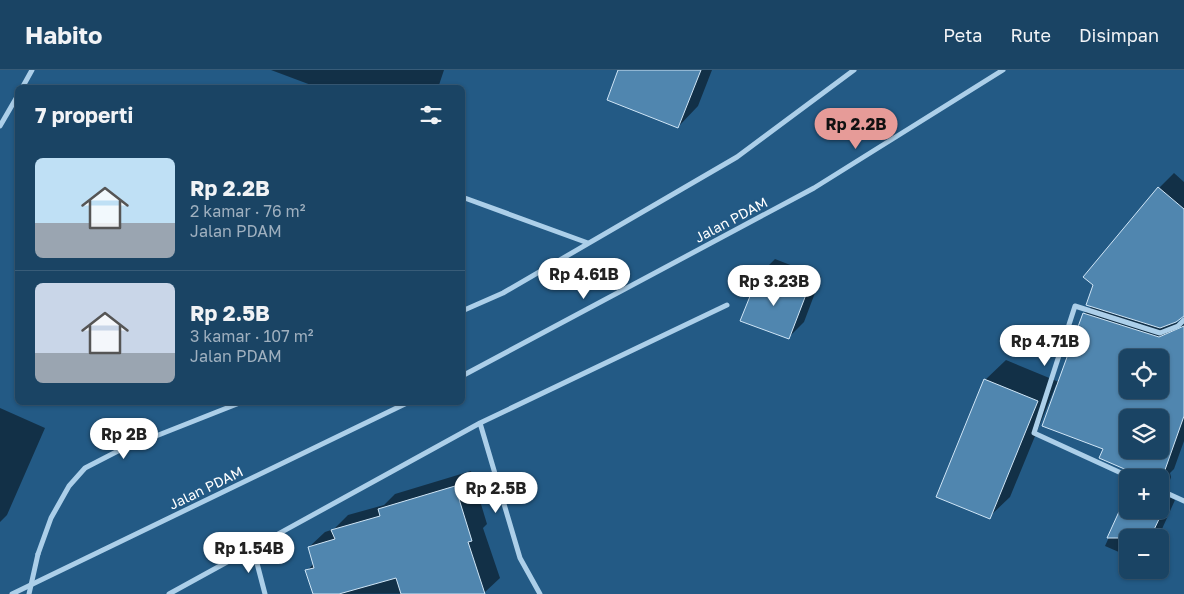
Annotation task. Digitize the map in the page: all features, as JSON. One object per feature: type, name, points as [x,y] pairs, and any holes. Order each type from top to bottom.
[{"type":"street","points":[[24,85],[32,70]]},
{"type":"street","points":[[465,310],[503,293],[737,157],[854,70]]},
{"type":"street","name":"Jalan PDAM","points":[[465,374],[814,188],[1003,70]]},
{"type":"street","points":[[0,126],[15,100]]},
{"type":"street","points":[[465,198],[588,243]]},
{"type":"street","points":[[169,594],[480,422],[727,305]]},
{"type":"street","points":[[1119,472],[1034,433],[1075,306],[1160,333],[1178,326],[1184,320]]},
{"type":"street","points":[[29,594],[38,554],[51,518],[69,486],[86,468],[118,452],[235,405]]},
{"type":"street","name":"Jalan PDAM","points":[[12,594],[403,405]]},
{"type":"street","points":[[480,422],[520,558],[540,594]]},
{"type":"street","points":[[1169,494],[1184,501]]},
{"type":"street","points":[[253,548],[265,594]]},
{"type":"building","points":[[618,70],[701,70],[678,128],[607,100]]},
{"type":"building","points":[[1158,187],[1184,209],[1184,316],[1176,322],[1160,328],[1086,305],[1093,285],[1083,277]]},
{"type":"building","points":[[759,274],[807,292],[789,339],[740,321]]},
{"type":"building","points":[[1083,313],[1159,337],[1184,326],[1184,416],[1169,458],[1169,409],[1119,409],[1119,459],[1169,459],[1165,469],[1124,469],[1099,458],[1103,449],[1042,426]]},
{"type":"building","points":[[984,379],[1038,401],[990,519],[936,497]]},
{"type":"building","points":[[455,486],[472,541],[468,542],[485,594],[401,594],[396,578],[339,594],[313,594],[305,570],[314,568],[308,547],[335,539],[331,530],[380,516],[378,509]]},
{"type":"building","points":[[1119,512],[1119,519],[1159,519],[1154,529],[1119,529],[1119,538],[1107,538]]}]
